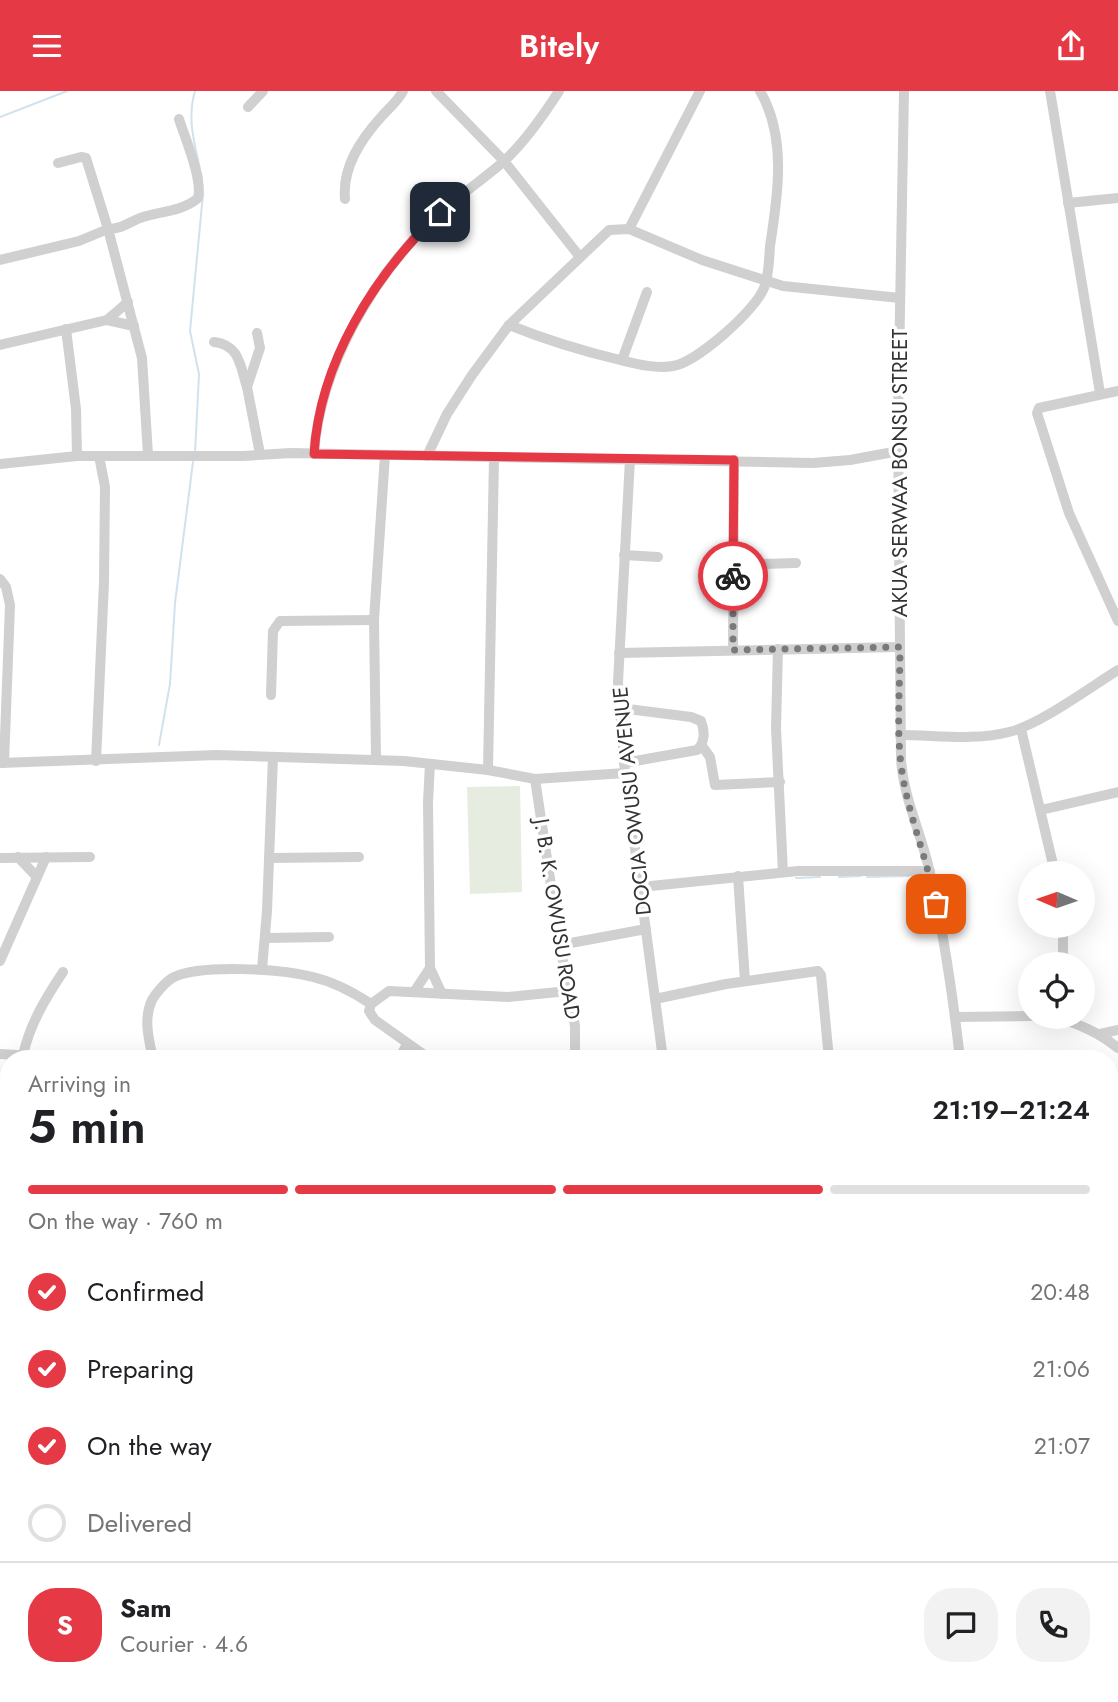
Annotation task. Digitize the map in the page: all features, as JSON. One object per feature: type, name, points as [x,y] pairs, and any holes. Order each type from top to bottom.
[{"type":"street","points":[[248,107],[263,91]]},
{"type":"street","points":[[345,199],[344,190],[351,159],[371,129],[403,91]]},
{"type":"street","points":[[436,91],[504,161],[580,257]]},
{"type":"street","points":[[314,454],[319,414],[334,363],[380,284],[432,221],[504,161],[534,128],[559,91]]},
{"type":"street","points":[[629,229],[700,91]]},
{"type":"street","points":[[509,325],[568,347],[622,360],[670,367],[691,360],[704,351],[757,299],[765,282],[774,223],[777,144],[772,114],[760,91]]},
{"type":"street","name":"AKUA SERWAA BONSU STREET","points":[[904,91],[899,451],[902,771],[910,811],[930,871],[959,1050]]},
{"type":"street","points":[[1050,91],[1100,393]]},
{"type":"street","points":[[0,260],[122,227],[139,219],[180,208],[198,198],[200,193],[179,119]]},
{"type":"street","points":[[58,163],[86,158],[108,229],[142,358],[148,455]]},
{"type":"street","points":[[1068,203],[1118,198]]},
{"type":"street","points":[[427,456],[447,414],[509,325],[609,230],[629,229],[702,260],[765,282],[795,288],[900,298]]},
{"type":"street","points":[[622,360],[647,292]]},
{"type":"street","points":[[107,320],[128,302]]},
{"type":"street","points":[[0,345],[107,320],[134,326]]},
{"type":"street","points":[[66,329],[76,409],[77,456]]},
{"type":"street","points":[[247,387],[260,348],[257,333]]},
{"type":"street","points":[[214,342],[227,344],[233,349],[247,387],[260,454]]},
{"type":"street","points":[[1118,391],[1038,409],[1037,415],[1069,513],[1118,621]]},
{"type":"street","points":[[0,464],[77,456],[260,454],[825,462],[899,451]]},
{"type":"street","points":[[376,759],[374,620],[385,455]]},
{"type":"street","points":[[96,761],[105,487],[99,456]]},
{"type":"street","points":[[488,770],[494,458]]},
{"type":"street","name":"DOCIA OWUSU AVENUE","points":[[630,459],[618,653],[620,708],[625,768],[662,1050]]},
{"type":"street","points":[[733,650],[734,460]]},
{"type":"street","points":[[624,555],[657,557]]},
{"type":"street","points":[[733,565],[796,563]]},
{"type":"street","points":[[0,579],[6,587],[10,605],[4,675],[2,763],[216,755],[376,759],[488,770],[535,779],[625,768],[693,751],[702,746]]},
{"type":"street","points":[[271,695],[273,631],[280,621],[374,620]]},
{"type":"street","points":[[618,653],[900,647]]},
{"type":"street","points":[[778,649],[776,728],[783,872]]},
{"type":"street","points":[[900,735],[991,735],[1021,729],[1118,670]]},
{"type":"street","points":[[620,708],[697,719],[703,726],[702,746],[710,757],[715,785],[780,782]]},
{"type":"street","points":[[1021,729],[1052,861]]},
{"type":"street","points":[[262,969],[273,757]]},
{"type":"street","points":[[430,764],[430,968],[442,993]]},
{"type":"street","name":"J. B. K. OWUSU ROAD","points":[[535,779],[559,945],[575,1026],[575,1050]]},
{"type":"street","points":[[1041,810],[1118,792]]},
{"type":"street","points":[[0,857],[90,857]]},
{"type":"street","points":[[19,857],[36,876]]},
{"type":"street","points":[[0,961],[46,857]]},
{"type":"street","points":[[269,858],[359,857]]},
{"type":"street","points":[[641,887],[783,872],[930,871]]},
{"type":"street","points":[[738,876],[745,981]]},
{"type":"street","points":[[559,945],[646,929]]},
{"type":"street","points":[[265,938],[329,937]]},
{"type":"street","points":[[415,992],[430,968]]},
{"type":"street","points":[[152,1050],[147,1016],[152,1000],[170,978],[200,972],[262,969],[298,974],[337,985],[371,1004]]},
{"type":"street","points":[[25,1050],[37,1015],[63,972]]},
{"type":"street","points":[[655,999],[745,981],[820,972],[828,1050]]},
{"type":"street","points":[[416,1050],[372,1017],[369,1011],[371,1004],[386,992],[508,997],[568,991]]},
{"type":"street","points":[[955,1017],[1018,1016]]},
{"type":"street","points":[[1087,1029],[1100,1034],[1118,1048]]},
{"type":"street","points":[[1100,1034],[1118,1030]]},
{"type":"street","points":[[403,1050],[407,1044]]},
{"type":"shaded area","points":[[520,786],[522,892],[470,894],[467,787]]},
{"type":"waterway","points":[[0,117],[67,91]]},
{"type":"waterway","points":[[195,91],[191,113],[202,178]]},
{"type":"waterway","points":[[195,453],[199,374],[190,331],[203,194]]},
{"type":"waterway","points":[[159,745],[170,684],[175,603],[193,462]]},
{"type":"waterway","points":[[839,877],[861,876]]},
{"type":"waterway","points":[[867,877],[909,876]]},
{"type":"waterway","points":[[796,878],[820,877]]},
{"type":"way so far","points":[[733,576],[733,650],[900,647],[902,771],[910,811],[930,871],[936,904]]},
{"type":"route","points":[[440,212],[386,275],[340,349],[322,402],[314,454],[734,460],[733,576]]}]
